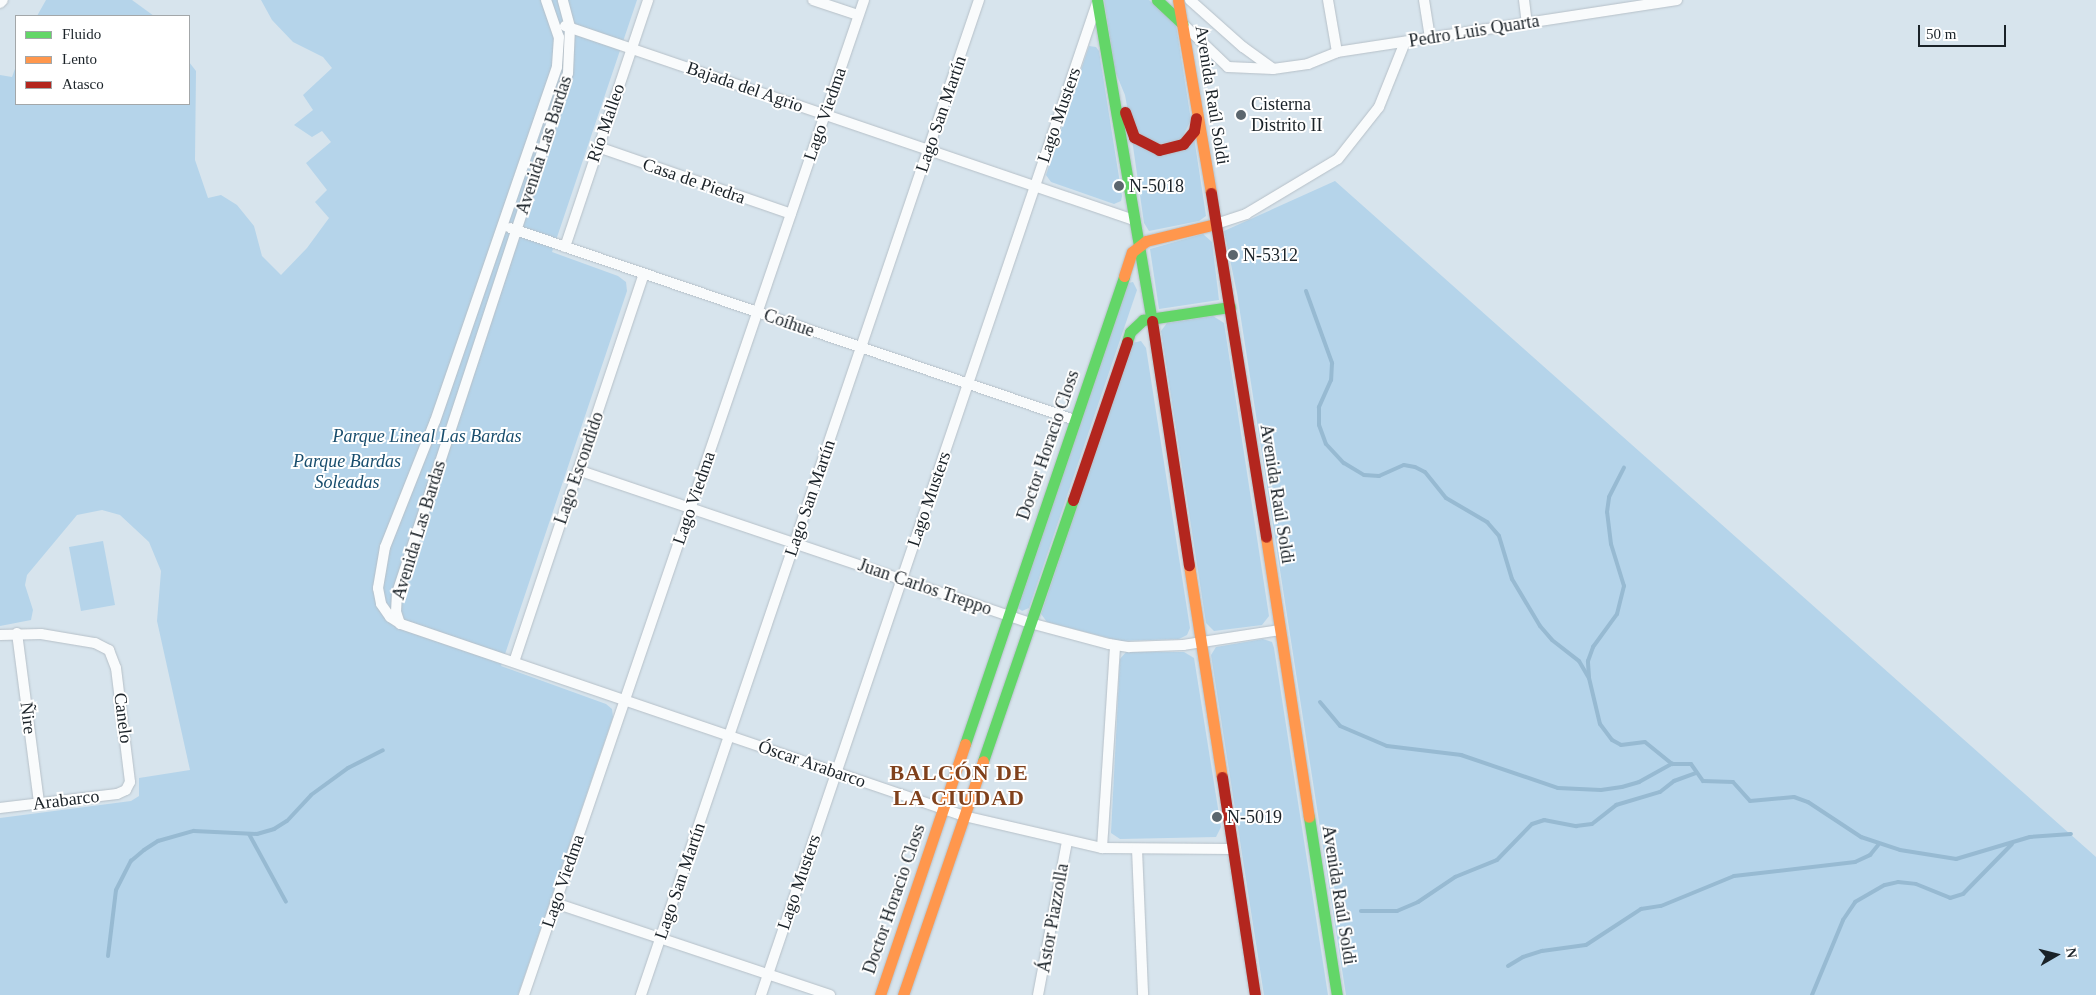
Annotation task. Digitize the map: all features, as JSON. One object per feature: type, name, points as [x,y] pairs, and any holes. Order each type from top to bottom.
[{"type":"main road","points":[[1157,0],[1183,24]]},
{"type":"main road","name":"Avenida Raúl Soldi","points":[[1178,0],[1230,307],[1337,995]]},
{"type":"main road","points":[[1097,1],[1152,319],[1255,995]]},
{"type":"main road","points":[[1111,80],[1121,96],[1130,131],[1150,147],[1164,150],[1183,144],[1194,131],[1196,107]]},
{"type":"main road","points":[[1138,244],[1216,224]]},
{"type":"main road","name":"Doctor Horacio Closs","points":[[880,995],[1132,252],[1138,244]]},
{"type":"main road","points":[[902,995],[1130,332],[1139,322],[1230,307]]},
{"type":"street","points":[[0,3],[3,0]]},
{"type":"street","name":"Avenida Las Bardas","points":[[401,624],[381,604],[379,569],[392,527],[436,422],[557,67],[559,37],[546,0]]},
{"type":"street","name":"Avenida Las Bardas","points":[[401,624],[396,612],[397,593],[568,73],[570,27],[563,0]]},
{"type":"street","name":"Río Malleo","points":[[565,247],[648,0]]},
{"type":"street","points":[[813,0],[858,16]]},
{"type":"street","name":"Lago Viedma","points":[[524,995],[864,0]]},
{"type":"street","name":"Lago San Martín","points":[[641,995],[979,0]]},
{"type":"street","points":[[1190,0],[1243,47],[1273,69]]},
{"type":"street","points":[[1328,0],[1337,52]]},
{"type":"street","points":[[1424,0],[1430,38]]},
{"type":"street","points":[[1524,0],[1528,23]]},
{"type":"street","name":"Pedro Luis Quarta","points":[[1183,24],[1228,67],[1273,69],[1308,64],[1337,52],[1528,23],[1622,4],[1677,0]]},
{"type":"street","name":"Lago Musters","points":[[760,995],[1097,1]]},
{"type":"street","name":"Bajada del Agrio","points":[[555,22],[1134,220]]},
{"type":"street","points":[[1216,224],[1246,214],[1338,159],[1379,107],[1405,42]]},
{"type":"street","name":"Casa de Piedra","points":[[598,147],[791,214]]},
{"type":"street","name":"Coíhue","points":[[503,226],[1075,420]]},
{"type":"street","name":"Lago Escondido","points":[[514,662],[644,274]]},
{"type":"street","name":"Juan Carlos Treppo","points":[[578,470],[1030,623],[1115,645],[1162,646],[1280,630]]},
{"type":"street","name":"Óscar Arabarco","points":[[401,624],[964,816],[1067,842],[1102,848],[1233,849]]},
{"type":"street","points":[[0,635],[17,633]]},
{"type":"street","name":"Canelo","points":[[17,633],[86,642],[109,650],[116,668],[129,787]]},
{"type":"street","name":"Ñire","points":[[17,633],[39,803]]},
{"type":"street","points":[[1102,848],[1115,645]]},
{"type":"street","name":"Arabarco","points":[[0,808],[117,794],[129,787]]},
{"type":"street","name":"Ástor Piazzolla","points":[[1038,995],[1067,842]]},
{"type":"street","points":[[1137,849],[1143,995]]},
{"type":"street","points":[[555,903],[830,995]]},
{"type":"green space","points":[[46,0],[132,0],[153,15],[38,15]]},
{"type":"green space","name":"Parque Bardas Soleadas","points":[[261,0],[637,0],[552,252],[618,276],[626,282],[627,291],[501,666],[606,704],[612,709],[613,717],[518,995],[0,995],[0,818],[131,801],[139,796],[139,778],[190,770],[157,621],[161,571],[149,542],[120,515],[102,510],[77,515],[27,575],[25,585],[33,610],[31,620],[0,626],[0,75],[12,77],[15,69],[15,105],[190,105],[190,63],[196,71],[195,160],[208,198],[221,195],[237,205],[254,226],[262,256],[281,275],[307,248],[329,218],[315,202],[327,190],[306,163],[331,142],[322,131],[312,137],[294,125],[313,110],[303,95],[332,68],[323,57],[293,42],[272,20]]},
{"type":"green space","points":[[1104,0],[1149,0],[1176,25],[1191,120],[1181,140],[1152,145],[1130,123],[1125,95],[1115,71]]},
{"type":"green space","points":[[1089,46],[1096,47],[1099,51],[1122,196],[1121,201],[1114,204],[1051,182],[1046,175]]},
{"type":"green space","points":[[1194,137],[1206,216],[1199,221],[1149,231],[1144,223],[1132,139],[1142,148]]},
{"type":"green space","points":[[1335,181],[2096,857],[2096,995],[1346,995],[1237,293],[1224,231]]},
{"type":"green space","points":[[1203,234],[1212,242],[1219,300],[1159,309],[1150,249]]},
{"type":"green space","points":[[1133,282],[1137,290],[1029,608],[1022,611],[1018,608],[1128,283]]},
{"type":"green space","points":[[1213,316],[1224,323],[1269,616],[1262,625],[1214,631],[1206,623],[1161,331],[1167,323]]},
{"type":"green space","points":[[1141,341],[1146,348],[1190,628],[1187,635],[1179,639],[1120,641],[1047,622],[1041,614],[1132,343]]},
{"type":"green space","points":[[103,541],[115,605],[81,611],[69,547]]},
{"type":"green space","points":[[1263,639],[1272,642],[1274,648],[1328,995],[1264,995],[1211,655],[1216,647]]},
{"type":"green space","points":[[1126,652],[1184,652],[1194,658],[1221,827],[1216,837],[1120,839],[1111,833],[1120,659]]},
{"type":"waterway","points":[[1306,291],[1332,363],[1331,380],[1319,407],[1319,425],[1326,444],[1344,463],[1364,475],[1379,476],[1404,465],[1415,467],[1425,472],[1446,498],[1487,522],[1499,536],[1512,579],[1540,626],[1552,640],[1579,661],[1589,678],[1600,724],[1612,740],[1621,745],[1645,742],[1672,764]]},
{"type":"waterway","points":[[1589,677],[1588,661],[1593,647],[1617,614],[1624,586],[1611,544],[1607,512],[1609,497],[1624,468]]},
{"type":"waterway","points":[[1320,702],[1340,726],[1387,746],[1461,755],[1558,788],[1601,790],[1622,787],[1639,782],[1672,764],[1691,764],[1703,781],[1733,782],[1750,801],[1794,797],[1808,802],[1861,837],[1900,850],[1956,859],[2030,837],[2071,834]]},
{"type":"waterway","points":[[108,956],[116,890],[131,861],[144,850],[158,841],[194,831],[257,834],[274,829],[287,821],[311,795],[348,768],[383,750]]},
{"type":"waterway","points":[[1361,911],[1397,911],[1418,902],[1455,877],[1497,860],[1532,824],[1544,820],[1576,826],[1592,824],[1616,805],[1660,792],[1674,781],[1696,773]]},
{"type":"waterway","points":[[249,834],[286,902]]},
{"type":"waterway","points":[[1812,995],[1843,920],[1855,902],[1885,885],[1898,882],[1916,884],[1950,898],[1963,894],[2012,844]]},
{"type":"waterway","points":[[1508,966],[1523,957],[1542,951],[1586,945],[1641,909],[1661,906],[1734,876],[1855,862],[1870,855],[1878,845]]},
{"type":"traffic: fast","points":[[1097,0],[1152,321]]},
{"type":"traffic: fast","points":[[1157,0],[1183,24]]},
{"type":"traffic: fast","points":[[965,744],[1124,276]]},
{"type":"traffic: fast","points":[[1127,342],[1130,332],[1143,320],[1230,307]]},
{"type":"traffic: fast","points":[[983,761],[1073,500]]},
{"type":"traffic: fast","points":[[1309,817],[1337,995]]},
{"type":"traffic: slow","points":[[1178,0],[1211,193]]},
{"type":"traffic: slow","points":[[1124,276],[1132,252],[1146,241],[1216,224]]},
{"type":"traffic: slow","points":[[1266,537],[1309,817]]},
{"type":"traffic: slow","points":[[1189,565],[1222,777]]},
{"type":"traffic: slow","points":[[880,995],[965,744]]},
{"type":"traffic: slow","points":[[903,995],[983,761]]},
{"type":"traffic: jam","points":[[1125,112],[1134,137],[1159,150],[1183,144],[1194,131],[1196,118]]},
{"type":"traffic: jam","points":[[1211,193],[1266,537]]},
{"type":"traffic: jam","points":[[1152,321],[1189,565]]},
{"type":"traffic: jam","points":[[1073,500],[1127,342]]},
{"type":"traffic: jam","points":[[1222,777],[1255,995]]},
{"type":"place","name":"Cisterna Distrito II","points":[[1241,115]]},
{"type":"place","name":"N-5018","points":[[1119,186]]},
{"type":"place","name":"N-5312","points":[[1233,255]]},
{"type":"place","name":"N-5019","points":[[1217,817]]},
{"type":"district","name":"BALCÓN DE LA CIUDAD","points":[[959,784]]},
{"type":"park label","name":"Parque Lineal Las Bardas","points":[[427,436]]}]
